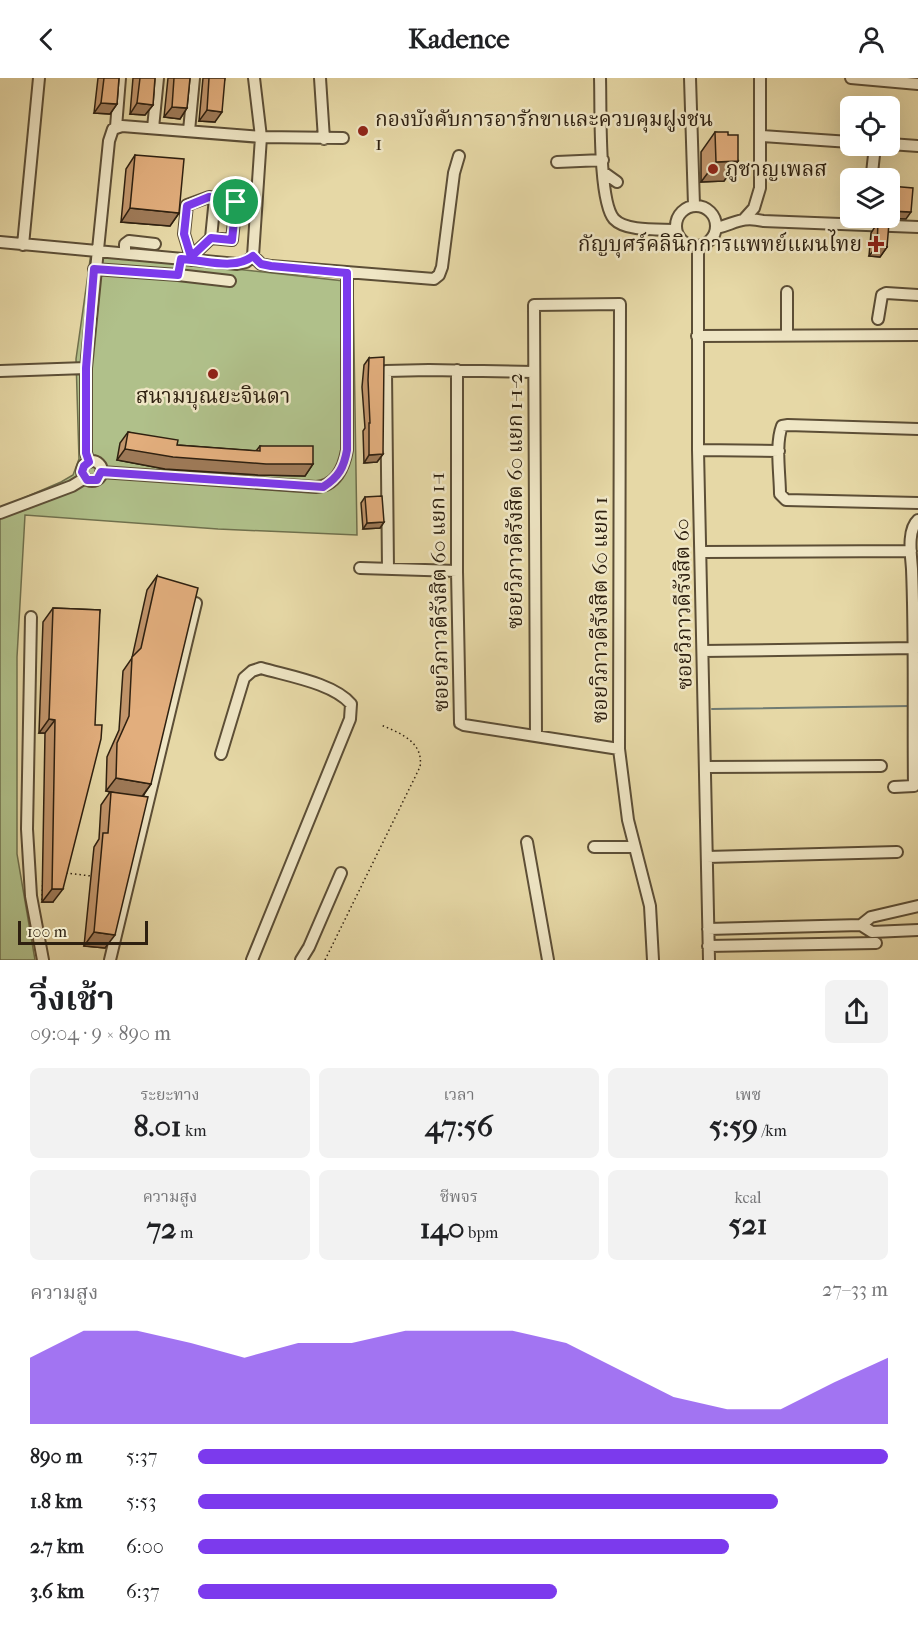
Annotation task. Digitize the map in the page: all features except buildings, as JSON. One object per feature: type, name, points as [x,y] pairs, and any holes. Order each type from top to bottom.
[{"type":"street","points":[[23,244],[39,78]]},
{"type":"street","points":[[89,462],[86,453],[86,368],[96,250],[109,141],[116,127],[120,78]]},
{"type":"street","points":[[153,128],[158,78]]},
{"type":"street","points":[[189,131],[194,78]]},
{"type":"street","points":[[0,243],[237,264],[246,262],[253,256],[261,137],[254,78]]},
{"type":"street","points":[[320,78],[324,139]]},
{"type":"street","points":[[600,78],[603,172],[608,208],[614,219],[623,226],[676,230]]},
{"type":"street","points":[[690,78],[694,205]]},
{"type":"street","points":[[717,228],[735,224],[745,218],[754,208],[760,188],[760,78]]},
{"type":"street","points":[[851,78],[918,84]]},
{"type":"street","points":[[116,127],[261,137],[343,138]]},
{"type":"street","points":[[760,136],[840,141]]},
{"type":"street","points":[[900,145],[918,146]]},
{"type":"street","points":[[253,256],[261,264],[271,266],[434,279],[439,275],[442,267],[454,173],[459,156]]},
{"type":"street","points":[[557,162],[603,160]]},
{"type":"street","points":[[603,172],[617,182]]},
{"type":"street","points":[[188,258],[184,234],[187,206],[209,197],[236,202],[232,240],[211,238]]},
{"type":"street","points":[[178,275],[188,258],[211,238],[215,198]]},
{"type":"street","points":[[694,205],[700,205],[711,211],[717,222],[717,228],[711,240],[698,246],[692,246],[682,240],[676,230],[678,216],[687,207],[694,205]]},
{"type":"street","points":[[745,218],[763,221],[918,227]]},
{"type":"street","points":[[124,253],[125,244],[129,241],[155,244]]},
{"type":"street","name":"ซอยวิภาวดีรังสิต 60","points":[[698,246],[698,450],[709,960]]},
{"type":"street","points":[[94,269],[231,281]]},
{"type":"street","points":[[101,472],[316,487],[323,487],[330,483],[345,464],[347,450],[347,273]]},
{"type":"street","points":[[787,292],[787,334]]},
{"type":"street","points":[[878,319],[882,296],[886,293],[918,294]]},
{"type":"street","name":"ซอยวิภาวดีรังสิต 60 แยก 1-1-2","points":[[536,736],[534,304],[571,304]]},
{"type":"street","name":"ซอยวิภาวดีรังสิต 60 แยก 1","points":[[571,304],[620,304],[619,749],[628,820],[650,906],[653,960]]},
{"type":"street","points":[[697,336],[918,335]]},
{"type":"street","points":[[0,371],[86,368]]},
{"type":"street","name":"ซอยวิภาวดีรังสิต 60 แยก 1-1","points":[[457,370],[460,723],[619,749]]},
{"type":"street","points":[[388,569],[386,371],[534,372]]},
{"type":"street","points":[[918,429],[788,425],[782,426],[779,451],[780,494],[786,500],[918,503]]},
{"type":"street","points":[[698,450],[779,451]]},
{"type":"street","points":[[85,478],[94,481],[99,478],[101,472],[98,464],[89,462]]},
{"type":"street","points":[[85,478],[82,469],[89,462]]},
{"type":"street","points":[[0,513],[72,486],[85,478]]},
{"type":"street","points":[[894,786],[914,786],[916,765],[917,663],[911,551],[912,534],[918,520]]},
{"type":"street","points":[[701,552],[911,551]]},
{"type":"street","points":[[360,568],[457,571]]},
{"type":"street","points":[[110,960],[196,603]]},
{"type":"street","points":[[31,617],[27,829],[31,896],[43,960]]},
{"type":"street","points":[[703,651],[915,648]]},
{"type":"street","points":[[221,754],[244,678],[252,671],[261,668],[332,689],[344,695],[351,704],[350,719],[252,960]]},
{"type":"street","points":[[705,767],[881,766]]},
{"type":"street","points":[[527,842],[548,960]]},
{"type":"street","points":[[594,847],[635,847]]},
{"type":"street","points":[[707,857],[897,852]]},
{"type":"street","points":[[301,960],[309,947],[341,873]]},
{"type":"street","points":[[861,925],[871,917],[918,906]]},
{"type":"street","points":[[708,929],[861,925],[872,932],[918,930]]},
{"type":"street","points":[[708,946],[876,943]]},
{"type":"path","points":[[325,960],[420,767],[422,756],[415,745],[400,733],[381,725]]},
{"type":"path","points":[[42,902],[43,872],[52,872]]},
{"type":"path","points":[[61,873],[91,876]]},
{"type":"green space","points":[[91,253],[353,282],[357,535],[218,529],[25,515],[17,657],[17,854],[35,960],[0,960],[0,508],[73,475],[79,459],[76,359]]},
{"type":"waterway","points":[[712,709],[910,706]]},
{"type":"place","name":"กองบังคับการอารักขาและควบคุมฝูงชน 1","points":[[363,131]]},
{"type":"place","name":"ภูชาญเพลส","points":[[713,169]]},
{"type":"place","name":"กัญบุศร์คลินิกการแพทย์แผนไทย","points":[[876,244]]},
{"type":"place","name":"สนามบุณยะจินดา","points":[[213,374]]},
{"type":"route","points":[[236,202],[209,197],[187,206],[184,234],[192,260],[237,264],[246,262],[253,256],[261,264],[271,266],[347,273],[347,450],[345,464],[340,473],[323,487],[101,472],[97,480],[87,480],[82,469],[89,462],[86,453],[86,368],[94,269],[178,275],[181,259],[192,260],[192,256],[211,238],[232,240],[236,202]]}]
